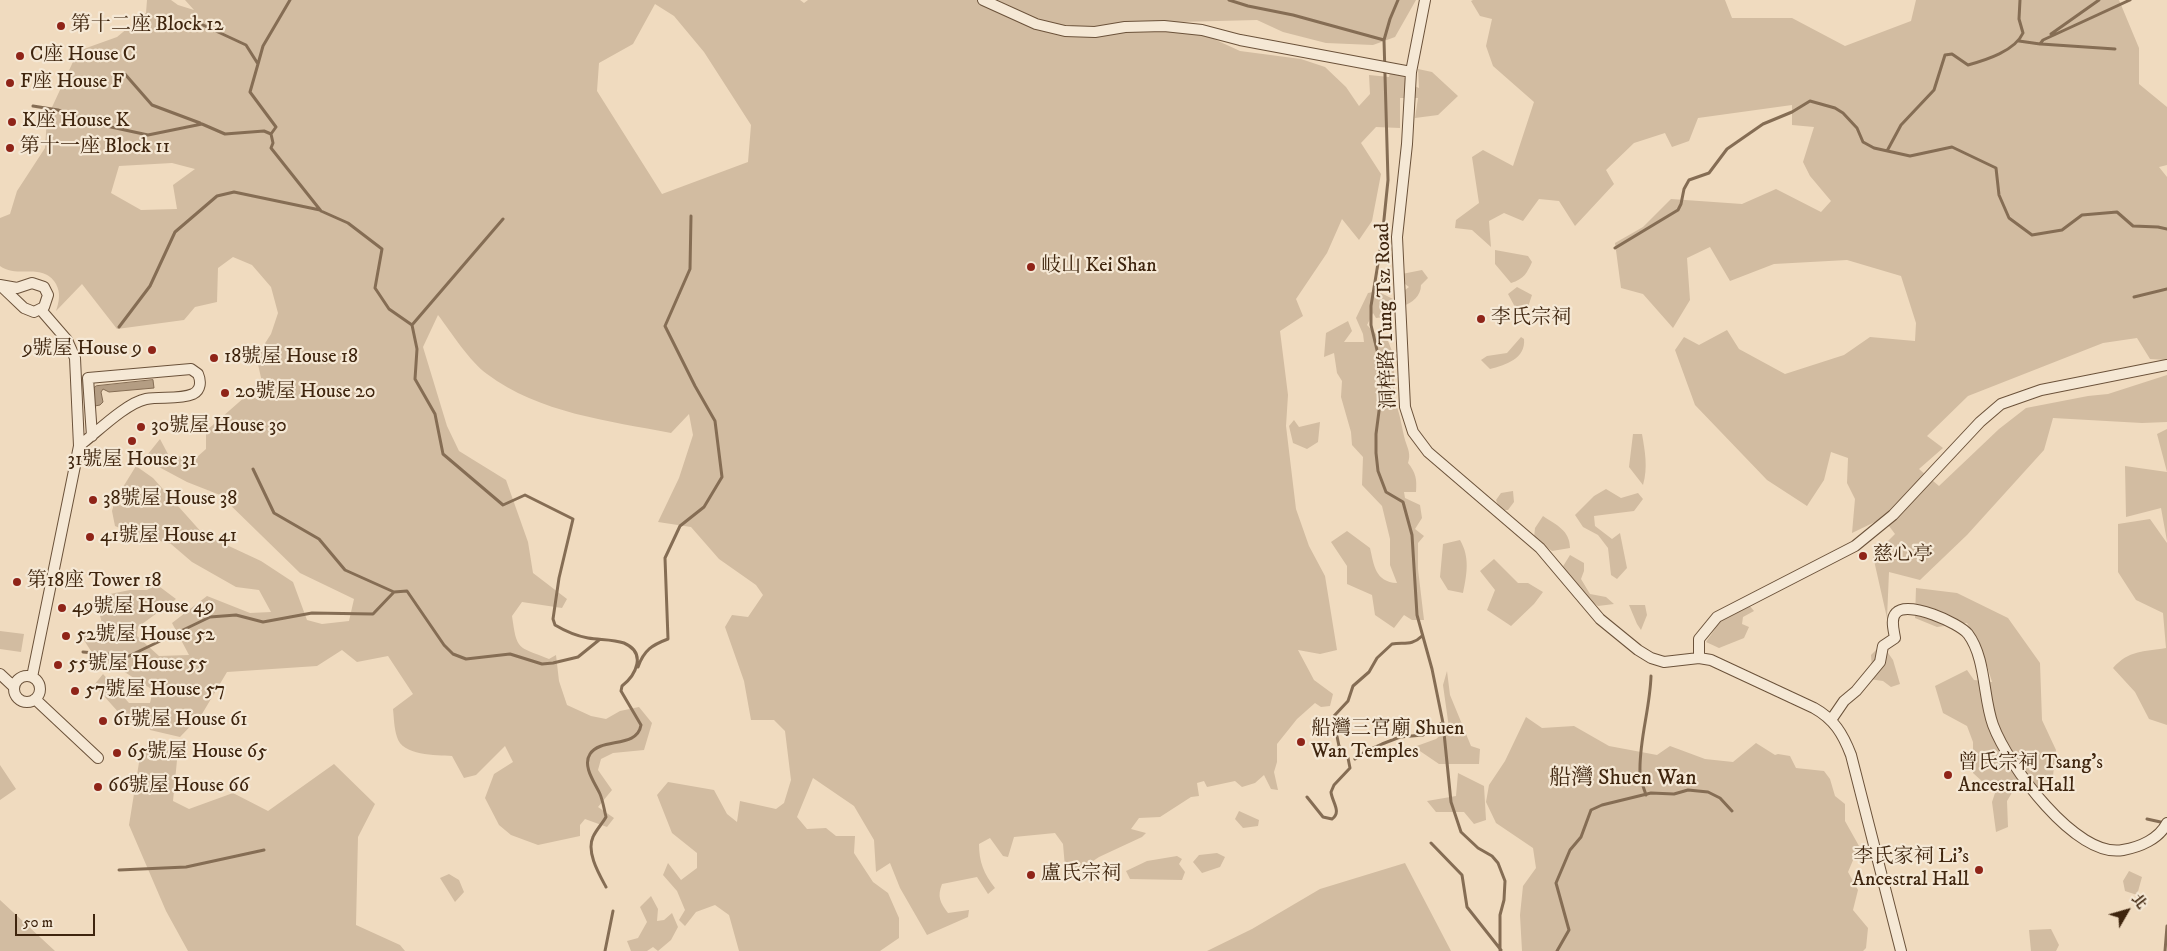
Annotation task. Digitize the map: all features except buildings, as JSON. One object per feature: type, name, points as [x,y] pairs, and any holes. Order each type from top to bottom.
[{"type":"street","points":[[983,0],[1036,24],[1066,31],[1095,32],[1125,26],[1164,26],[1202,30],[1240,40],[1411,72]]},
{"type":"street","name":"洞梓路 Tung Tsz Road","points":[[1425,0],[1411,72],[1407,144],[1397,237],[1405,407],[1413,432],[1428,452],[1455,477],[1540,548],[1600,619],[1638,650],[1651,658],[1664,662],[1699,658],[1711,660],[1814,708],[1831,720],[1843,736],[1851,756],[1902,951]]},
{"type":"street","points":[[32,677],[79,446],[75,358],[67,340],[41,310]]},
{"type":"street","points":[[1699,658],[1699,639],[1717,617],[1850,549],[1872,534],[1980,422],[2001,404],[2042,390],[2167,365]]},
{"type":"street","points":[[79,446],[92,436],[124,409],[139,400],[193,394],[200,388],[198,374],[191,369],[88,378],[92,436]]},
{"type":"street","points":[[1831,720],[1844,701],[1856,691],[1880,662],[1883,646],[1896,638],[1892,620],[1896,613],[1904,609],[1918,610],[1956,625],[1968,633],[1981,666],[1989,712],[2008,757],[2055,817],[2079,835],[2098,846],[2112,851],[2140,846],[2152,840],[2166,824]]},
{"type":"street","points":[[0,674],[14,687],[16,695],[23,701],[35,699],[40,691],[38,683],[32,677]]},
{"type":"street","points":[[14,687],[21,678],[32,677]]},
{"type":"street","points":[[35,699],[98,758]]},
{"type":"shaded area","points":[[147,0],[171,0],[178,5],[194,10],[185,0],[800,0],[804,3],[808,0],[1416,0],[1395,37],[1373,45],[1326,43],[1283,32],[1257,20],[1177,22],[1240,51],[1301,59],[1325,67],[1346,87],[1359,106],[1370,94],[1369,75],[1389,77],[1392,64],[1401,64],[1407,83],[1419,88],[1418,69],[1432,72],[1458,96],[1438,115],[1415,118],[1418,98],[1400,98],[1400,128],[1376,127],[1361,143],[1381,174],[1372,221],[1359,240],[1342,219],[1327,253],[1296,299],[1303,316],[1280,331],[1288,395],[1286,426],[1296,509],[1309,546],[1325,576],[1337,650],[1320,654],[1298,650],[1314,680],[1333,694],[1330,706],[1321,707],[1315,703],[1297,719],[1277,744],[1277,762],[1274,772],[1278,790],[1271,789],[1264,775],[1255,783],[1242,787],[1235,781],[1207,787],[1204,781],[1197,783],[1199,796],[1191,797],[1160,817],[1139,818],[1131,829],[1146,833],[1142,837],[1099,857],[1066,879],[1063,844],[1055,833],[1014,837],[1008,857],[1003,856],[990,838],[979,844],[979,850],[983,868],[995,888],[988,894],[977,877],[942,884],[940,899],[948,913],[969,910],[968,917],[927,935],[900,888],[890,863],[876,872],[874,840],[854,806],[813,778],[797,817],[807,829],[826,828],[836,836],[855,836],[854,853],[873,882],[888,893],[899,918],[899,938],[880,951],[739,951],[729,915],[715,905],[696,912],[685,926],[679,920],[685,910],[677,891],[663,875],[668,863],[681,880],[697,868],[697,853],[672,833],[657,795],[668,782],[714,790],[727,814],[737,822],[740,801],[776,809],[784,803],[791,780],[785,731],[774,720],[751,720],[744,681],[725,627],[732,615],[748,617],[763,595],[756,585],[719,559],[691,527],[658,522],[679,478],[693,435],[689,414],[671,433],[575,414],[529,398],[507,387],[481,369],[467,355],[438,315],[423,347],[447,426],[459,451],[506,480],[528,542],[533,573],[567,599],[562,608],[522,602],[512,616],[517,642],[525,649],[549,659],[556,655],[559,681],[567,705],[591,716],[606,719],[620,711],[639,707],[652,723],[644,750],[613,753],[601,759],[598,770],[612,790],[598,807],[614,818],[607,827],[585,819],[580,825],[580,836],[538,845],[511,835],[499,825],[485,798],[494,774],[513,762],[505,746],[476,775],[464,778],[452,756],[429,755],[405,748],[397,737],[393,709],[413,694],[388,656],[357,662],[342,650],[317,666],[227,672],[202,714],[180,737],[150,730],[146,715],[129,724],[94,685],[103,674],[129,703],[150,703],[153,690],[115,666],[96,659],[82,637],[103,627],[95,597],[130,590],[147,590],[156,584],[176,599],[138,627],[137,636],[159,656],[189,655],[172,623],[207,596],[250,613],[271,612],[259,590],[236,587],[192,562],[171,544],[131,533],[115,526],[112,511],[115,500],[136,466],[153,478],[203,534],[261,561],[293,582],[307,620],[322,624],[349,621],[354,599],[300,573],[220,495],[187,482],[144,459],[160,439],[169,456],[197,457],[206,449],[206,431],[262,382],[257,360],[271,334],[278,313],[271,287],[252,265],[233,257],[218,268],[217,302],[195,307],[184,320],[117,329],[82,284],[56,311],[59,291],[51,277],[37,272],[7,270],[0,266],[0,218],[10,214],[17,191],[45,148],[47,118],[78,51],[117,37],[146,13]],"holes":[[[655,4],[674,16],[704,52],[751,125],[748,162],[662,194],[597,91],[599,63],[633,44]],[[172,163],[195,169],[173,185],[177,209],[141,210],[111,193],[119,166]]]},
{"type":"shaded area","points":[[1725,0],[1732,18],[1792,18],[1845,46],[1911,21],[1916,0],[2119,0],[2139,48],[2139,84],[2167,107],[2167,165],[2159,167],[2167,177],[2167,360],[2150,359],[2137,338],[2103,343],[1968,396],[1927,436],[1943,448],[1919,469],[1939,486],[1999,429],[2026,408],[2108,394],[2167,375],[2167,422],[2142,423],[2053,418],[2044,450],[1967,535],[1920,580],[1889,572],[1887,618],[1873,556],[1895,534],[1883,518],[1852,533],[1855,499],[1847,483],[1848,458],[1831,452],[1824,480],[1807,506],[1767,480],[1695,405],[1675,350],[1684,337],[1699,345],[1727,330],[1739,349],[1785,374],[1844,355],[1870,337],[1915,341],[1916,323],[1901,276],[1847,260],[1774,264],[1730,281],[1710,247],[1687,258],[1690,300],[1673,328],[1643,294],[1621,288],[1615,243],[1643,227],[1671,199],[1742,204],[1776,189],[1821,212],[1831,201],[1810,176],[1803,162],[1814,127],[1792,125],[1792,105],[1698,118],[1689,141],[1672,147],[1665,133],[1634,143],[1606,170],[1614,184],[1575,226],[1559,201],[1539,199],[1523,221],[1504,213],[1489,221],[1491,247],[1472,230],[1455,228],[1456,220],[1479,203],[1472,157],[1483,150],[1513,166],[1534,102],[1493,66],[1486,46],[1492,19],[1480,16],[1471,1]]},
{"type":"shaded area","points":[[1495,250],[1528,256],[1532,262],[1519,280],[1511,283],[1495,264]]},
{"type":"shaded area","points":[[1422,270],[1428,278],[1421,285],[1421,289],[1415,298],[1403,306],[1401,293],[1409,287],[1401,281],[1402,274]]},
{"type":"shaded area","points":[[1517,287],[1532,295],[1527,310],[1515,307],[1508,294]]},
{"type":"shaded area","points":[[1383,290],[1381,293],[1393,299],[1386,305],[1392,316],[1376,318],[1373,313],[1367,325],[1378,336],[1388,341],[1394,356],[1394,392],[1390,387],[1388,373],[1379,370],[1376,382],[1390,396],[1399,414],[1409,452],[1408,463],[1413,470],[1416,483],[1416,492],[1404,492],[1405,498],[1420,505],[1422,518],[1415,529],[1424,536],[1418,543],[1418,569],[1424,620],[1412,620],[1404,615],[1394,628],[1375,615],[1372,595],[1347,584],[1347,566],[1331,542],[1347,531],[1370,548],[1374,566],[1380,576],[1384,580],[1397,583],[1390,565],[1390,539],[1382,506],[1362,485],[1363,457],[1352,445],[1351,432],[1341,397],[1342,381],[1337,373],[1334,353],[1324,357],[1326,333],[1348,321],[1352,331],[1344,342],[1364,342],[1363,334],[1356,318],[1368,293]]},
{"type":"shaded area","points":[[1521,337],[1524,339],[1522,352],[1513,360],[1490,369],[1481,360],[1487,356],[1507,353]]},
{"type":"shaded area","points":[[153,380],[154,388],[109,392],[103,389],[101,392],[103,402],[95,406],[92,389],[96,386]]},
{"type":"shaded area","points":[[1294,420],[1299,427],[1320,422],[1318,442],[1307,449],[1293,443],[1289,426]]},
{"type":"shaded area","points":[[2167,429],[2167,472],[2157,434]]},
{"type":"shaded area","points":[[1633,434],[1642,434],[1646,466],[1643,485],[1629,467]]},
{"type":"shaded area","points":[[2125,466],[2167,472],[2167,541],[2161,508],[2126,517]]},
{"type":"shaded area","points":[[1606,489],[1621,498],[1638,493],[1643,499],[1634,511],[1594,516],[1595,526],[1612,539],[1620,533],[1627,568],[1617,579],[1611,575],[1608,548],[1598,535],[1583,527],[1575,515],[1594,496]]},
{"type":"shaded area","points":[[1513,491],[1514,502],[1508,510],[1500,510],[1496,500],[1501,493]]},
{"type":"shaded area","points":[[1543,516],[1565,532],[1570,548],[1552,551],[1534,538],[1535,528]]},
{"type":"shaded area","points":[[2150,519],[2167,543],[2167,725],[2149,719],[2135,692],[2113,668],[2131,655],[2143,651],[2166,648],[2163,613],[2136,600],[2118,572],[2118,524]]},
{"type":"shaded area","points":[[1460,540],[1466,559],[1463,593],[1448,590],[1440,577],[1443,544]]},
{"type":"shaded area","points":[[1570,555],[1584,563],[1581,579],[1590,594],[1606,597],[1614,604],[1598,606],[1584,596],[1562,568]]},
{"type":"shaded area","points":[[1494,559],[1518,583],[1528,583],[1543,592],[1534,604],[1511,626],[1487,610],[1495,590],[1480,571]]},
{"type":"shaded area","points":[[1916,588],[1957,593],[2008,618],[2040,663],[2042,720],[2056,750],[2053,776],[2038,795],[2016,786],[2007,801],[2008,827],[1996,832],[1992,802],[1995,793],[1973,773],[1973,742],[1967,726],[1943,713],[1935,686],[1967,670],[1974,680],[1992,682],[1984,656],[1967,623],[1937,627],[1915,618]]},
{"type":"shaded area","points":[[1744,599],[1754,611],[1743,617],[1742,624],[1749,627],[1744,638],[1719,648],[1706,642],[1715,629],[1712,619]]},
{"type":"shaded area","points":[[1629,605],[1645,605],[1647,615],[1641,630],[1637,624]]},
{"type":"shaded area","points":[[0,631],[24,634],[21,652],[0,649]]},
{"type":"shaded area","points":[[1877,649],[1886,650],[1893,660],[1900,684],[1891,687],[1883,681],[1869,679],[1872,668],[1871,655]]},
{"type":"shaded area","points":[[1447,671],[1450,695],[1471,746],[1480,749],[1479,764],[1439,764],[1414,747],[1436,739],[1449,728],[1443,685]]},
{"type":"shaded area","points":[[1526,717],[1542,728],[1574,726],[1609,746],[1657,755],[1670,746],[1705,759],[1733,762],[1756,743],[1775,755],[1790,756],[1796,768],[1824,771],[1830,779],[1835,796],[1845,804],[1845,821],[1859,846],[1848,872],[1858,890],[1853,910],[1868,928],[1866,948],[1863,951],[1522,951],[1520,915],[1523,886],[1536,868],[1533,848],[1496,823],[1486,802],[1489,785],[1505,761]]},
{"type":"shaded area","points":[[141,750],[178,750],[173,801],[189,809],[233,793],[268,811],[334,764],[375,804],[358,837],[356,925],[400,945],[405,951],[188,951],[166,911],[129,825]]},
{"type":"shaded area","points":[[0,765],[16,789],[0,800]]},
{"type":"shaded area","points":[[1458,773],[1484,786],[1486,820],[1474,824],[1464,812],[1436,812],[1427,801],[1456,796]]},
{"type":"shaded area","points":[[1239,811],[1259,820],[1258,826],[1243,828],[1235,819]]},
{"type":"shaded area","points":[[1217,853],[1225,857],[1220,867],[1202,873],[1193,862],[1199,855]]},
{"type":"shaded area","points":[[1177,856],[1182,859],[1179,864],[1185,872],[1182,880],[1130,879],[1126,871],[1147,861]]},
{"type":"shaded area","points":[[1405,863],[1451,951],[1207,951],[1252,929],[1320,889]]},
{"type":"shaded area","points":[[2129,871],[2142,877],[2137,895],[2125,891],[2123,881]]},
{"type":"shaded area","points":[[449,874],[459,880],[464,892],[455,902],[440,878]]},
{"type":"shaded area","points":[[651,896],[658,909],[657,921],[664,920],[672,913],[678,927],[671,940],[658,951],[653,947],[647,951],[631,951],[627,941],[638,938],[647,922],[640,907]]},
{"type":"shaded area","points":[[0,900],[55,951],[0,951]]},
{"type":"shaded area","points":[[2051,929],[2059,945],[2056,951],[2031,951],[2029,930]]},
{"type":"waterway","points":[[258,64],[263,46],[290,0]]},
{"type":"waterway","points":[[1229,0],[1384,40]]},
{"type":"waterway","points":[[1398,0],[1384,40],[1388,180],[1382,239],[1371,306],[1371,325],[1382,371],[1376,453],[1378,471],[1386,492],[1403,502],[1412,535],[1417,615],[1432,669],[1443,723],[1451,802],[1461,832],[1478,848],[1492,856],[1498,863],[1505,881],[1504,900],[1500,915],[1500,950]]},
{"type":"waterway","points":[[1887,151],[1901,125],[1934,90],[1945,55],[1952,54],[1968,65],[1999,54],[2014,45],[2023,33],[2019,19],[2020,0]]},
{"type":"waterway","points":[[2051,34],[2099,0]]},
{"type":"waterway","points":[[2019,41],[2040,44],[2043,40],[2130,0]]},
{"type":"waterway","points":[[203,25],[246,45],[258,64],[250,92],[276,127],[271,134]]},
{"type":"waterway","points":[[2041,44],[2115,49]]},
{"type":"waterway","points":[[124,73],[152,105],[200,123]]},
{"type":"waterway","points":[[1615,248],[1678,210],[1684,189],[1689,180],[1709,173],[1727,149],[1763,124],[1792,112],[1810,101],[1835,108],[1843,113],[1857,128],[1863,142],[1874,148],[1910,156],[1952,147],[1996,168],[1999,195],[2009,218],[2032,235],[2062,230],[2082,215],[2117,212],[2133,226],[2167,229]]},
{"type":"waterway","points":[[33,106],[58,110],[88,122],[148,135],[202,124],[225,134],[264,131],[271,134],[273,143],[271,148],[321,211],[348,223],[382,249],[375,288],[389,309],[412,325],[417,349],[415,379],[435,414],[443,454],[503,505],[525,495],[573,519],[559,578],[553,619],[555,625],[584,637],[624,643],[635,652],[637,658],[635,670],[622,686],[621,691],[641,725],[633,737],[595,749],[590,754],[587,764],[601,797],[606,817],[591,843],[594,863],[606,887]]},
{"type":"waterway","points":[[119,327],[150,286],[175,232],[217,196],[234,192],[320,210]]},
{"type":"waterway","points":[[638,667],[649,649],[668,639],[665,558],[680,526],[704,507],[722,477],[715,421],[665,326],[690,269],[691,216]]},
{"type":"waterway","points":[[412,325],[503,219]]},
{"type":"waterway","points":[[2134,297],[2167,289]]},
{"type":"waterway","points":[[253,469],[274,513],[319,539],[345,570],[394,592],[407,591],[444,645],[453,654],[466,659],[510,654],[542,664],[553,663],[578,657],[599,640]]},
{"type":"waterway","points":[[83,652],[129,656],[210,617],[236,615],[263,622],[312,613],[373,614],[394,592]]},
{"type":"waterway","points":[[1307,797],[1323,817],[1332,819],[1335,816],[1336,810],[1331,792],[1334,785],[1350,768],[1348,758],[1339,746],[1334,716],[1348,701],[1353,686],[1369,672],[1377,658],[1392,644],[1411,642],[1422,636]]},
{"type":"waterway","points":[[1646,795],[1641,778],[1640,760],[1651,676]]},
{"type":"waterway","points":[[1355,759],[1366,751],[1400,737],[1423,735],[1442,723]]},
{"type":"waterway","points":[[1557,951],[1569,930],[1556,883],[1570,850],[1581,837],[1591,810],[1602,805],[1651,793],[1674,794],[1688,790],[1708,792],[1720,798],[1732,811]]},
{"type":"waterway","points":[[2147,819],[2165,823]]},
{"type":"waterway","points":[[1431,843],[1462,875],[1467,907],[1501,950]]},
{"type":"waterway","points":[[119,870],[186,867],[264,850]]},
{"type":"waterway","points":[[605,951],[613,911]]},
{"type":"waterway","points":[[2165,951],[2167,926]]},
{"type":"place","name":"第十二座 Block 12","points":[[61,26]]},
{"type":"place","name":"C座 House C","points":[[20,56]]},
{"type":"place","name":"F座 House F","points":[[10,83]]},
{"type":"place","name":"K座 House K","points":[[12,122]]},
{"type":"place","name":"第十一座 Block 11","points":[[10,148]]},
{"type":"place","name":"岐山 Kei Shan","points":[[1031,267]]},
{"type":"place","name":"李氏宗祠","points":[[1481,319]]},
{"type":"place","name":"9號屋 House 9","points":[[152,350]]},
{"type":"place","name":"18號屋 House 18","points":[[214,358]]},
{"type":"place","name":"20號屋 House 20","points":[[225,393]]},
{"type":"place","name":"30號屋 House 30","points":[[141,427]]},
{"type":"place","name":"31號屋 House 31","points":[[132,441]]},
{"type":"place","name":"38號屋 House 38","points":[[93,500]]},
{"type":"place","name":"41號屋 House 41","points":[[90,537]]},
{"type":"place","name":"慈心亭","points":[[1863,556]]},
{"type":"place","name":"第18座 Tower 18","points":[[17,582]]},
{"type":"place","name":"49號屋 House 49","points":[[62,608]]},
{"type":"place","name":"52號屋 House 52","points":[[66,636]]},
{"type":"place","name":"55號屋 House 55","points":[[58,665]]},
{"type":"place","name":"57號屋 House 57","points":[[75,691]]},
{"type":"place","name":"61號屋 House 61","points":[[103,721]]},
{"type":"place","name":"船灣三宮廟 Shuen Wan Temples","points":[[1301,742]]},
{"type":"place","name":"65號屋 House 65","points":[[117,753]]},
{"type":"place","name":"曾氏宗祠 Tsang's Ancestral Hall","points":[[1948,775]]},
{"type":"place","name":"66號屋 House 66","points":[[98,787]]},
{"type":"place","name":"李氏家祠 Li's Ancestral Hall","points":[[1979,870]]},
{"type":"place","name":"盧氏宗祠","points":[[1031,875]]},
{"type":"district","name":"船灣 Shuen Wan","points":[[1623,779]]}]
